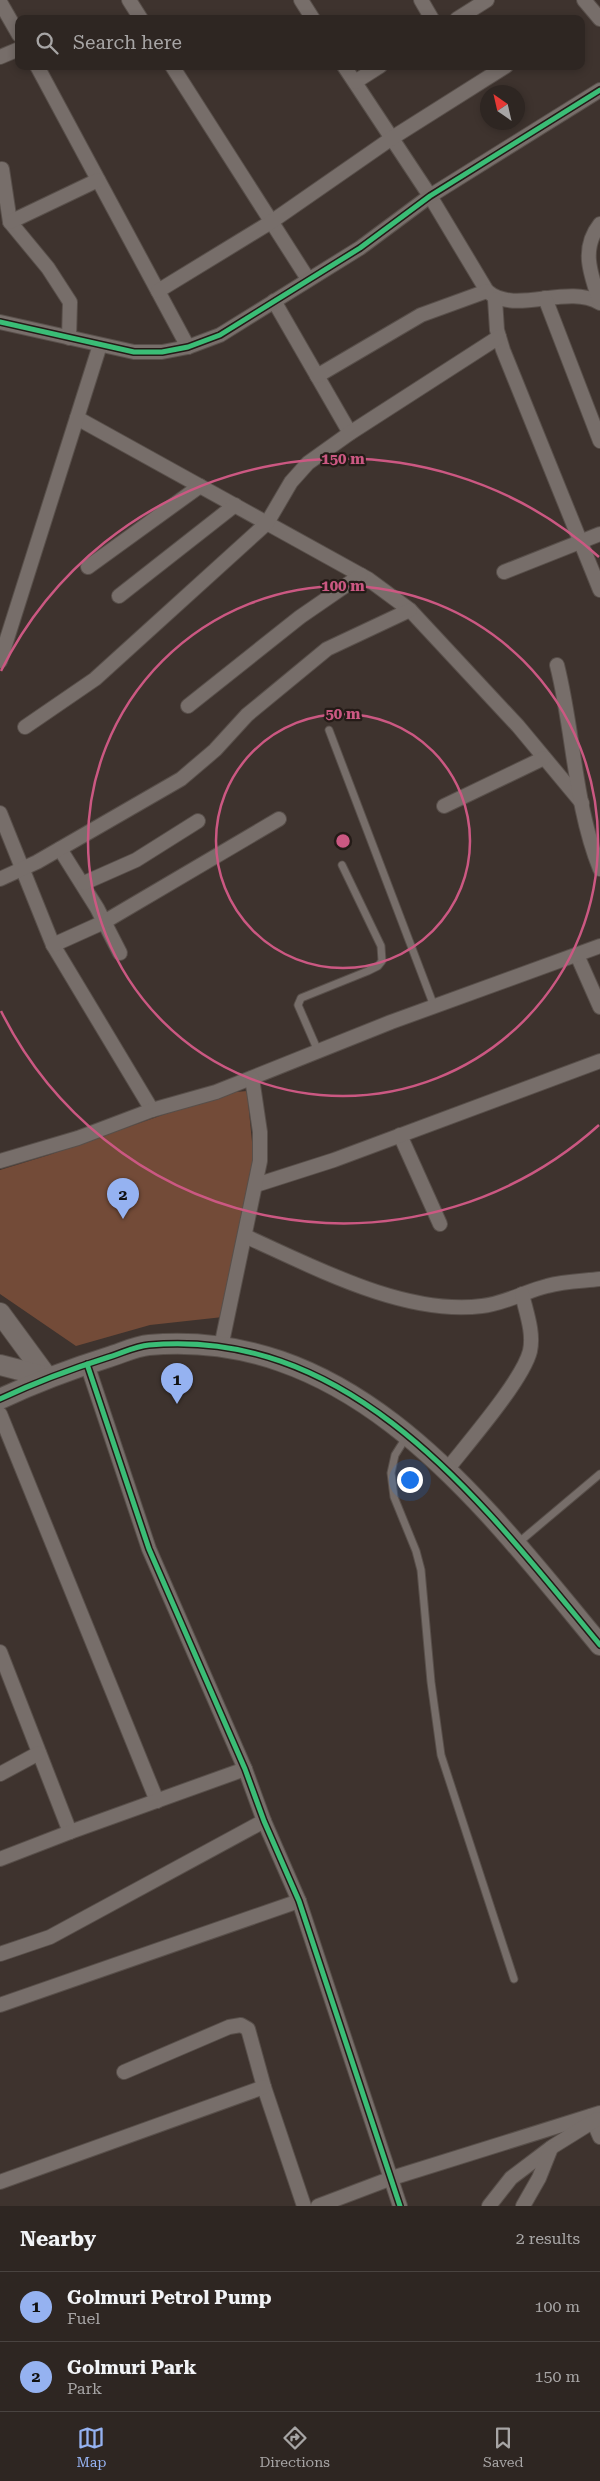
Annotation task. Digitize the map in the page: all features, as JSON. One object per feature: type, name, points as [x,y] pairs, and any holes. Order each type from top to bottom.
[{"type":"street","points":[[129,0],[138,15]]},
{"type":"street","points":[[301,0],[310,15]]},
{"type":"street","points":[[421,0],[430,15]]},
{"type":"street","points":[[463,15],[486,0]]},
{"type":"street","points":[[584,0],[597,15]]},
{"type":"street","points":[[0,2],[15,28]]},
{"type":"street","points":[[0,57],[15,50]]},
{"type":"street","points":[[39,70],[188,347]]},
{"type":"street","points":[[175,70],[308,279]]},
{"type":"street","points":[[347,70],[430,196],[491,295],[499,338],[600,590]]},
{"type":"street","points":[[355,82],[374,70]]},
{"type":"street","points":[[158,291],[271,222],[392,138],[500,70]]},
{"type":"street","points":[[0,322],[134,352],[162,352],[188,347],[220,335],[360,248],[430,196],[600,90]]},
{"type":"street","points":[[2,168],[10,222],[48,268],[70,302],[69,338]]},
{"type":"street","points":[[10,222],[98,180]]},
{"type":"street","points":[[600,224],[592,234],[588,248],[588,266],[600,303]]},
{"type":"street","points":[[317,376],[421,315],[491,295],[509,300],[578,296],[590,297],[600,303]]},
{"type":"street","points":[[545,298],[600,441]]},
{"type":"street","points":[[274,301],[350,433]]},
{"type":"street","points":[[25,727],[95,679],[267,523],[291,482],[308,463],[350,433],[499,338]]},
{"type":"street","points":[[0,661],[100,345]]},
{"type":"street","points":[[77,418],[361,575],[410,610],[518,726],[582,803]]},
{"type":"street","points":[[88,566],[200,486]]},
{"type":"street","points":[[118,596],[235,505]]},
{"type":"street","points":[[504,572],[600,534]]},
{"type":"street","points":[[188,706],[300,616],[361,575]]},
{"type":"street","points":[[0,879],[60,849],[181,779],[214,750],[247,715],[327,650],[410,610]]},
{"type":"street","points":[[557,665],[564,693],[582,803],[593,852],[600,869]]},
{"type":"street","points":[[444,806],[544,758]]},
{"type":"street","points":[[0,813],[53,945],[152,1110]]},
{"type":"street","points":[[53,945],[104,922],[279,819]]},
{"type":"street","points":[[84,883],[136,860],[198,821]]},
{"type":"street","points":[[60,849],[84,883],[120,953]]},
{"type":"street","points":[[0,1161],[78,1138],[152,1110],[216,1092],[434,1006],[600,946]]},
{"type":"street","points":[[577,954],[600,1007]]},
{"type":"street","points":[[256,1185],[334,1160],[600,1061]]},
{"type":"street","points":[[221,1347],[260,1161],[260,1132],[252,1078]]},
{"type":"street","points":[[400,1135],[440,1224]]},
{"type":"street","points":[[245,1236],[346,1282],[424,1303],[450,1306],[485,1306],[548,1285],[600,1278]]},
{"type":"street","points":[[446,1471],[505,1394],[525,1364],[531,1338],[522,1294]]},
{"type":"street","points":[[0,1313],[47,1377]]},
{"type":"street","points":[[0,1399],[47,1377],[147,1345],[205,1343],[287,1362],[346,1390],[408,1434],[516,1545],[600,1645]]},
{"type":"street","points":[[87,1364],[149,1549],[245,1769],[264,1821],[299,1900],[400,2206]]},
{"type":"street","points":[[0,1365],[47,1377]]},
{"type":"street","points":[[0,1414],[157,1801]]},
{"type":"street","points":[[0,1652],[70,1832]]},
{"type":"street","points":[[0,1774],[39,1753]]},
{"type":"street","points":[[0,1859],[245,1769]]},
{"type":"street","points":[[0,1954],[57,1933],[264,1821]]},
{"type":"street","points":[[0,2005],[299,1900]]},
{"type":"street","points":[[124,2072],[228,2027],[240,2025],[248,2029],[264,2087],[304,2206]]},
{"type":"street","points":[[0,2181],[264,2087]]},
{"type":"street","points":[[318,2206],[392,2178],[596,2117]]},
{"type":"street","points":[[596,2117],[600,2137]]},
{"type":"street","points":[[489,2206],[511,2178],[596,2117]]},
{"type":"street","points":[[523,2206],[539,2178],[552,2148]]},
{"type":"lane","points":[[329,730],[434,1006]]},
{"type":"lane","points":[[318,1051],[300,1013],[298,1005],[301,998],[378,966],[382,961],[383,953],[342,864]]},
{"type":"lane","points":[[408,1434],[395,1455],[390,1473],[394,1497],[416,1551],[421,1570],[431,1682],[441,1756],[514,1979]]},
{"type":"lane","points":[[516,1545],[600,1474]]},
{"type":"shaded area","points":[[247,1091],[254,1162],[223,1317],[150,1325],[76,1346],[0,1294],[0,1170],[49,1155],[225,1093]]},
{"type":"cycle path","points":[[0,322],[134,352],[162,352],[188,347],[220,335],[360,248],[430,196],[600,90]]},
{"type":"cycle path","points":[[0,1399],[67,1371],[134,1348],[149,1345],[222,1347],[290,1364],[351,1395],[408,1435],[460,1483],[509,1536],[600,1645]]},
{"type":"cycle path","points":[[87,1364],[149,1549],[245,1769],[264,1821],[299,1901],[400,2206]]},
{"type":"place","name":"Golmuri Park","points":[[123,1219]]},
{"type":"place","name":"Golmuri Petrol Pump","points":[[177,1404]]}]
